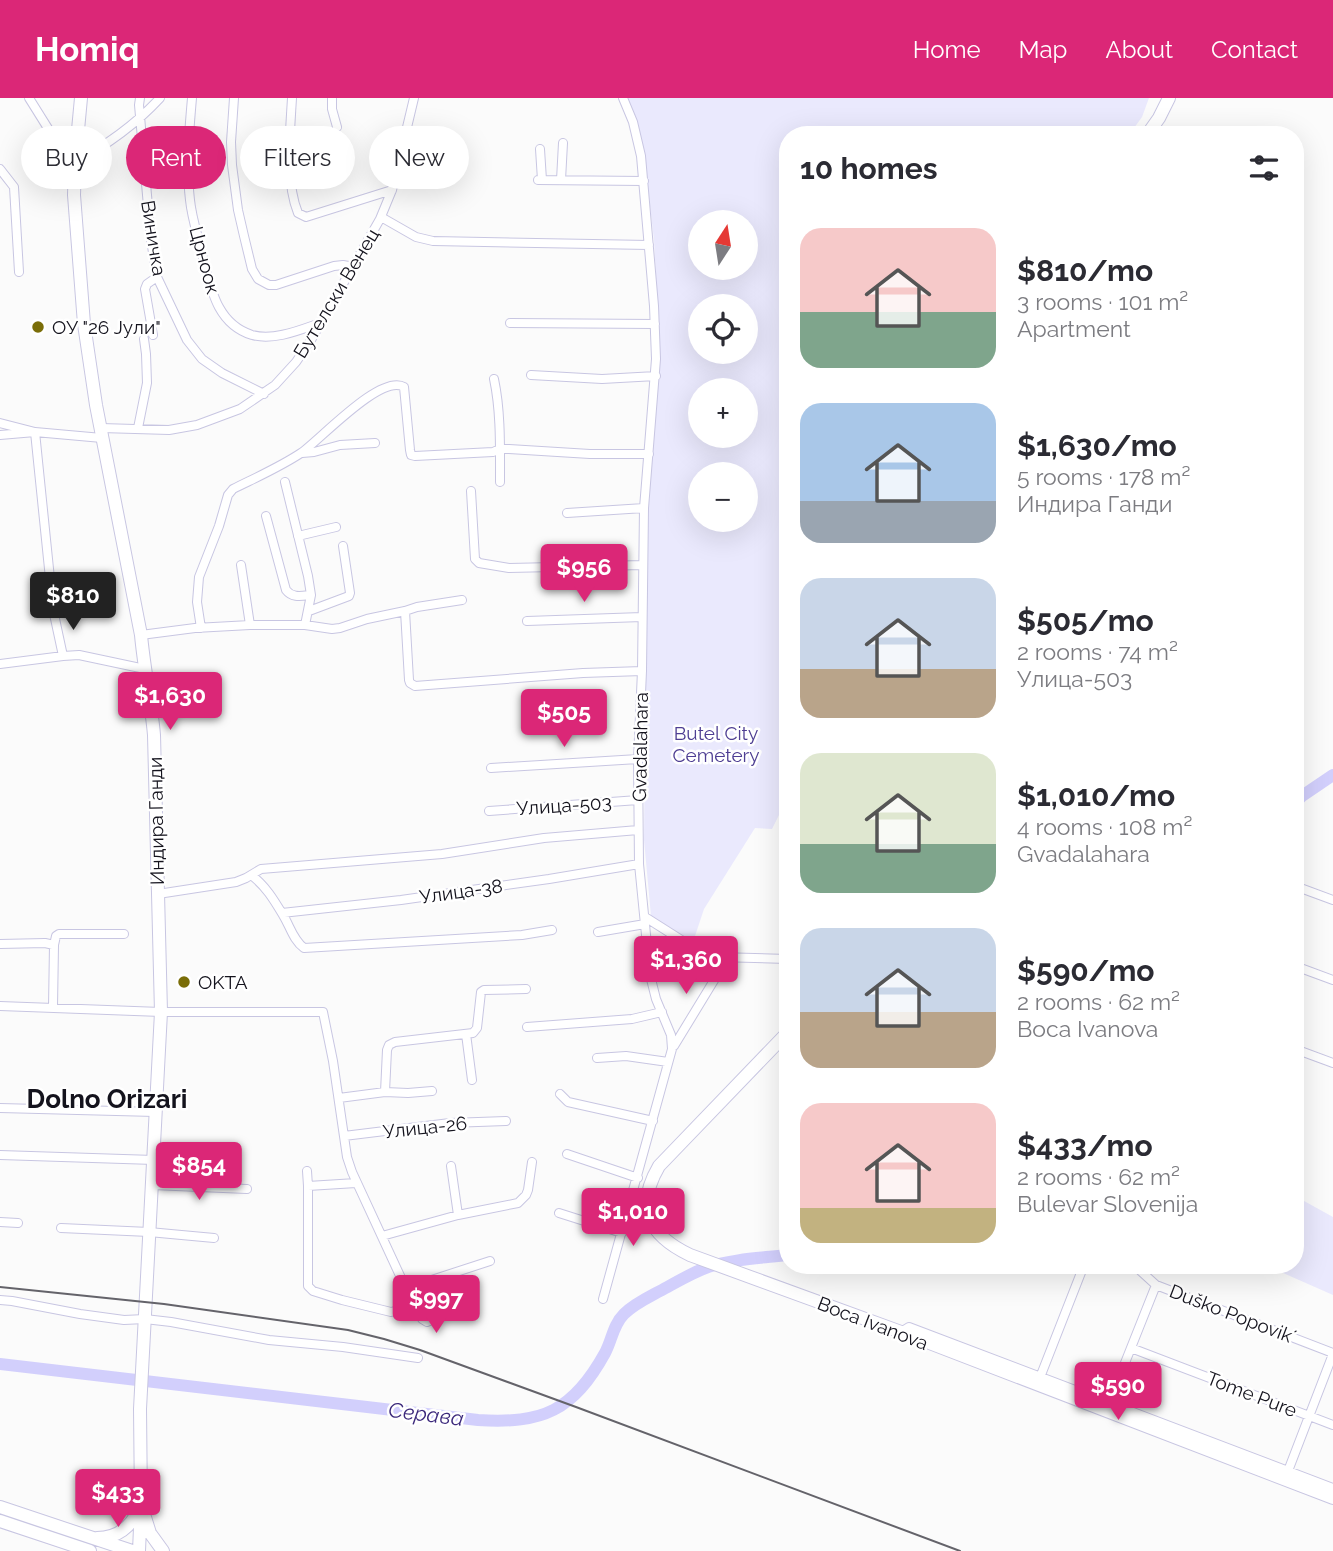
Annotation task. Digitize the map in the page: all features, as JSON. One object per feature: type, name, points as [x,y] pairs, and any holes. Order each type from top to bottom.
[{"type":"street","points":[[29,98],[46,126]]},
{"type":"street","name":"Индира Ганди","points":[[78,126],[81,98]]},
{"type":"street","name":"Виничка","points":[[140,98],[150,240],[158,278],[187,340],[202,359],[222,373],[264,394]]},
{"type":"street","points":[[112,139],[140,119],[160,98]]},
{"type":"street","name":"Црноок","points":[[192,98],[188,146],[190,201],[211,291],[220,310],[238,329],[262,337],[320,323]]},
{"type":"street","points":[[234,98],[231,142],[234,185],[252,269],[258,279],[269,285],[276,285],[334,266],[354,267]]},
{"type":"street","points":[[292,98],[290,167],[293,202],[298,214],[306,216],[392,190]]},
{"type":"street","points":[[332,98],[337,126]]},
{"type":"street","name":"Бутелски Венец","points":[[0,435],[35,432],[102,433],[138,428],[169,430],[197,425],[240,409],[264,394],[296,362],[311,340],[381,217],[392,190],[414,98]]},
{"type":"street","name":"Gvadalahara","points":[[623,98],[635,130],[644,181],[656,376],[644,508],[638,759],[639,864],[650,975],[656,999],[671,1035],[672,1048]]},
{"type":"street","points":[[1153,126],[1169,98]]},
{"type":"street","points":[[562,180],[563,143]]},
{"type":"street","points":[[540,149],[540,180],[644,181]]},
{"type":"street","points":[[0,169],[14,187],[19,272]]},
{"type":"street","name":"Индира Ганди","points":[[74,189],[84,324],[141,635],[154,735],[161,1012],[141,1390],[139,1551]]},
{"type":"street","points":[[381,217],[416,236],[433,241],[649,245]]},
{"type":"street","points":[[153,335],[145,289],[147,284],[158,278]]},
{"type":"street","points":[[510,323],[654,324]]},
{"type":"street","points":[[138,428],[147,383],[144,339]]},
{"type":"street","points":[[531,375],[602,380],[656,376]]},
{"type":"street","points":[[494,379],[500,482]]},
{"type":"street","points":[[201,628],[197,602],[199,577],[228,495],[233,489],[302,453],[363,399],[386,388],[397,384],[404,387],[411,455],[424,457],[493,452],[500,449],[649,454]]},
{"type":"street","points":[[0,423],[35,432],[52,598]]},
{"type":"street","points":[[302,453],[340,445],[375,443]]},
{"type":"street","points":[[285,482],[311,595],[305,625]]},
{"type":"street","points":[[471,491],[475,559],[479,563],[509,568],[643,565]]},
{"type":"street","points":[[567,513],[644,508]]},
{"type":"street","points":[[266,516],[286,590],[289,595],[311,595]]},
{"type":"street","points":[[298,536],[336,527]]},
{"type":"street","points":[[309,611],[349,596],[343,546]]},
{"type":"street","points":[[241,565],[250,625]]},
{"type":"street","points":[[141,635],[250,625],[340,628],[428,604],[462,600]]},
{"type":"street","points":[[405,611],[409,680],[415,686],[642,671]]},
{"type":"street","points":[[54,614],[63,656]]},
{"type":"street","points":[[527,621],[642,617]]},
{"type":"street","points":[[0,664],[63,656],[89,657],[145,669]]},
{"type":"street","points":[[491,768],[638,759]]},
{"type":"street","name":"Улица-503","points":[[489,811],[638,800]]},
{"type":"street","points":[[158,894],[236,882],[261,869],[442,853],[544,838],[638,830]]},
{"type":"street","name":"Улица-38","points":[[282,913],[549,880],[639,864]]},
{"type":"street","points":[[251,876],[267,890],[298,943],[304,948],[522,935],[552,930]]},
{"type":"street","points":[[1304,889],[1333,900]]},
{"type":"street","points":[[598,932],[645,921],[697,950],[717,957],[779,959]]},
{"type":"street","points":[[54,1007],[56,936],[124,934]]},
{"type":"street","points":[[0,944],[54,945]]},
{"type":"street","points":[[603,1299],[672,1048],[727,958]]},
{"type":"street","points":[[1304,970],[1333,980]]},
{"type":"street","points":[[385,1092],[387,1049],[392,1043],[473,1033],[477,1028],[481,992],[526,989]]},
{"type":"street","points":[[0,1006],[161,1012],[323,1012],[348,1157],[356,1183],[414,1306],[427,1322],[465,1297]]},
{"type":"street","points":[[527,1027],[632,1019],[662,1012]]},
{"type":"street","points":[[466,1034],[472,1080]]},
{"type":"street","points":[[635,1188],[647,1198],[653,1177],[665,1159],[779,1041]]},
{"type":"street","points":[[1304,1052],[1333,1063]]},
{"type":"street","points":[[597,1058],[626,1056],[668,1062]]},
{"type":"street","points":[[339,1098],[385,1092],[432,1091]]},
{"type":"street","points":[[560,1094],[568,1101],[653,1121]]},
{"type":"street","points":[[0,1108],[155,1112]]},
{"type":"street","name":"Улица-26","points":[[344,1136],[450,1123],[506,1121]]},
{"type":"street","points":[[567,1154],[638,1178]]},
{"type":"street","points":[[0,1155],[153,1160]]},
{"type":"street","points":[[382,1236],[458,1215],[518,1203],[528,1190],[532,1163]]},
{"type":"street","points":[[451,1166],[458,1215]]},
{"type":"street","points":[[307,1171],[308,1286],[313,1291],[391,1312],[414,1306]]},
{"type":"street","points":[[309,1186],[356,1183]]},
{"type":"street","points":[[152,1185],[247,1189]]},
{"type":"street","name":"Boca Ivanova","points":[[647,1198],[650,1217],[657,1233],[674,1248],[690,1255],[1230,1453],[1333,1498]]},
{"type":"street","points":[[559,1213],[622,1233]]},
{"type":"street","points":[[0,1222],[18,1223]]},
{"type":"street","points":[[61,1228],[214,1238]]},
{"type":"street","points":[[407,1288],[490,1261]]},
{"type":"street","points":[[1080,1274],[1038,1381],[1109,1403],[1230,1453],[1333,1488]]},
{"type":"street","name":"Duško Popoviḱ","points":[[1144,1274],[1156,1285],[1333,1353]]},
{"type":"street","points":[[1109,1403],[1156,1285]]},
{"type":"street","points":[[0,1300],[80,1314],[190,1324],[269,1340],[418,1358]]},
{"type":"street","name":"Tome Pure","points":[[1131,1348],[1333,1425]]},
{"type":"street","points":[[1289,1471],[1333,1353]]},
{"type":"street","points":[[0,1521],[80,1549],[118,1534],[129,1526],[141,1504]]},
{"type":"street","points":[[141,1504],[150,1533],[163,1551]]},
{"type":"street","points":[[0,1507],[92,1545],[132,1551]]},
{"type":"green space","name":"Butel City Cemetery","points":[[625,98],[1149,98],[1136,126],[779,126],[779,815],[772,829],[755,828],[704,909],[693,942],[651,916],[644,840],[647,491],[660,353],[654,240],[644,155]]},
{"type":"green space","points":[[1304,1201],[1333,1217],[1333,1295],[1285,1274],[1304,1274]]},
{"type":"waterway","name":"Серава","points":[[1304,795],[1333,775]]},
{"type":"waterway","name":"Серава","points":[[0,1364],[478,1420],[521,1419],[554,1410],[568,1401],[593,1373],[620,1318],[641,1301],[708,1267],[737,1260],[779,1256]]},
{"type":"railway","points":[[0,1287],[164,1304],[348,1330],[384,1339],[576,1407],[960,1551]]},
{"type":"place","name":"ОУ \"26 Јули\"","points":[[38,327]]},
{"type":"place","name":"OKTA","points":[[184,982]]},
{"type":"district","name":"Dolno Orizari","points":[[107,1099]]}]
